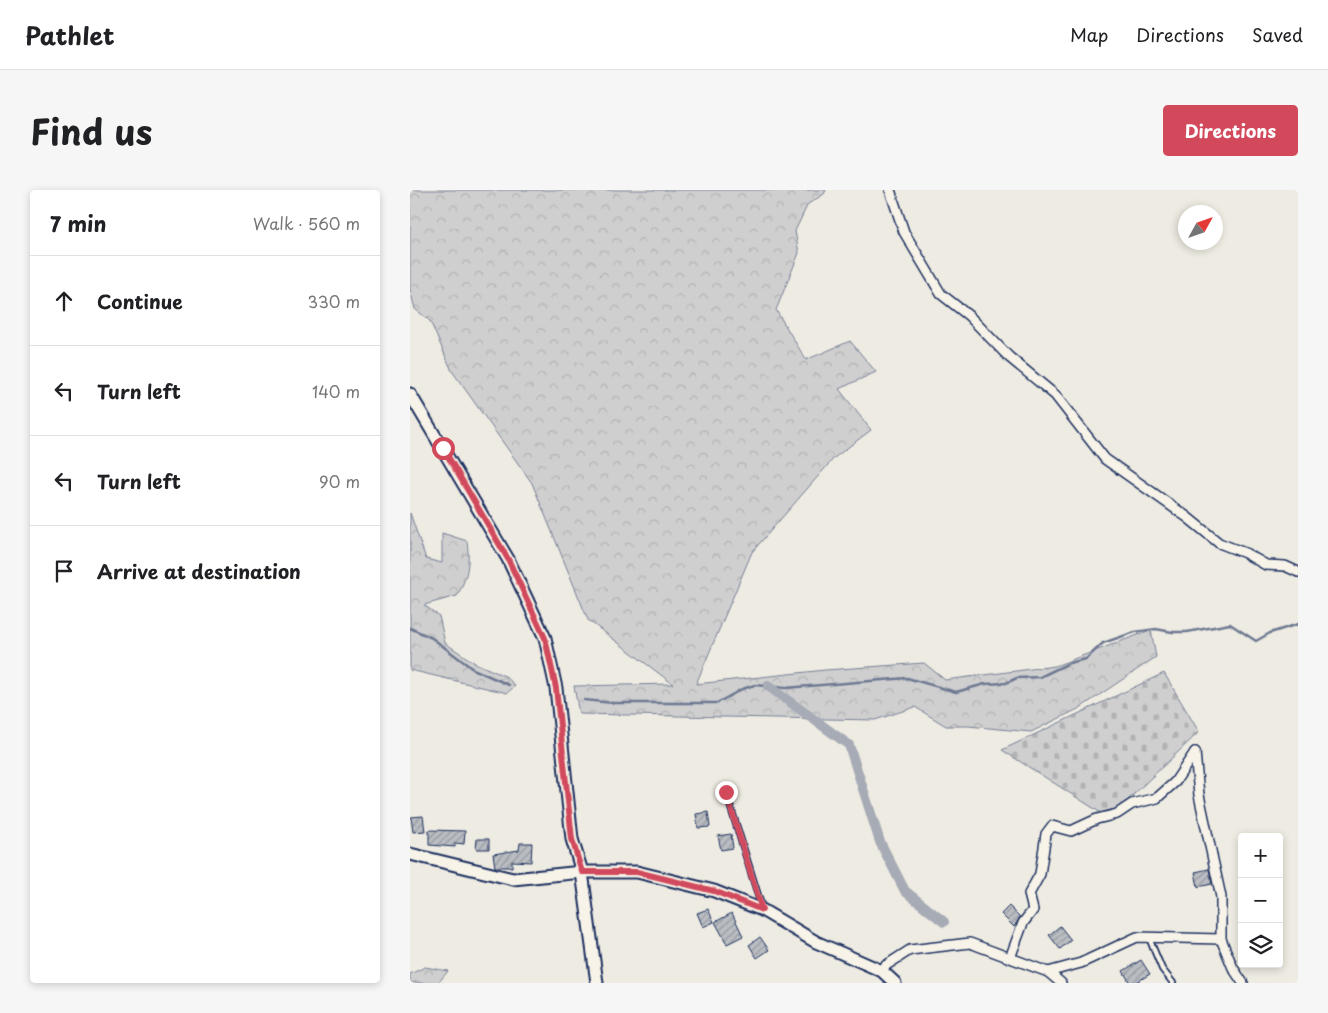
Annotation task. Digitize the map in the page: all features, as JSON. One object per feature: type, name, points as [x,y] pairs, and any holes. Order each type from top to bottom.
[{"type":"main road","points":[[410,394],[503,550],[528,597],[545,638],[556,688],[572,839],[582,872],[597,983]]},
{"type":"main road","points":[[410,854],[513,879],[582,872],[637,872],[714,891],[762,910],[816,942],[882,971],[895,983]]},
{"type":"street","points":[[890,190],[904,232],[941,294],[969,316],[1009,356],[1055,395],[1105,459],[1187,517],[1218,543],[1245,553],[1266,565],[1285,566],[1298,572]]},
{"type":"street","points":[[1010,958],[1023,924],[1033,910],[1029,894],[1040,874],[1046,834],[1052,826],[1071,831],[1117,814],[1132,804],[1156,798],[1175,782],[1195,752],[1199,795],[1221,897],[1221,939],[1233,968],[1243,983]]},
{"type":"street","points":[[1048,972],[1081,963],[1137,937],[1221,939]]},
{"type":"street","points":[[882,971],[885,966],[910,950],[970,944],[1048,972],[1061,983]]},
{"type":"lane","points":[[726,792],[762,910]]},
{"type":"lane","points":[[1149,937],[1162,969],[1173,983]]},
{"type":"green space","points":[[410,190],[826,190],[824,194],[808,204],[795,231],[799,253],[776,310],[806,360],[850,341],[876,372],[839,389],[871,430],[834,458],[752,552],[696,684],[825,670],[924,663],[945,680],[1055,666],[1151,630],[1156,657],[1080,708],[1031,732],[968,726],[946,726],[915,707],[875,720],[579,714],[574,686],[673,684],[588,620],[532,483],[452,371],[430,321],[415,309],[410,289]]},
{"type":"green space","points":[[410,513],[426,559],[442,563],[442,533],[467,541],[467,570],[464,582],[457,596],[424,605],[439,616],[445,643],[475,663],[507,677],[515,686],[507,693],[410,670]]},
{"type":"green space","points":[[1164,673],[1199,732],[1109,818],[1002,750]]},
{"type":"green space","points":[[425,967],[448,971],[438,983],[410,983],[410,974]]},
{"type":"building","points":[[708,812],[710,827],[698,828],[696,814]]},
{"type":"building","points":[[423,816],[425,831],[413,832],[411,817]]},
{"type":"building","points":[[429,830],[465,831],[464,844],[455,843],[455,847],[429,845]]},
{"type":"building","points":[[731,834],[733,848],[721,850],[718,836]]},
{"type":"building","points":[[477,839],[489,839],[489,849],[476,849]]},
{"type":"building","points":[[520,843],[532,843],[531,862],[512,861],[512,867],[495,867],[493,854],[519,850]]},
{"type":"building","points":[[1209,869],[1212,884],[1198,887],[1195,872]]},
{"type":"building","points":[[1009,906],[1020,917],[1014,927],[1001,914]]},
{"type":"building","points":[[708,909],[714,922],[703,927],[697,913]]},
{"type":"building","points":[[732,913],[743,936],[727,944],[715,922]]},
{"type":"building","points":[[1060,926],[1071,940],[1060,949],[1049,935]]},
{"type":"building","points":[[760,937],[769,950],[757,958],[749,945]]},
{"type":"building","points":[[1141,960],[1150,974],[1135,983],[1130,983],[1123,971]]},
{"type":"waterway","points":[[584,700],[613,703],[717,703],[742,689],[755,685],[785,688],[907,678],[956,692],[985,684],[1006,683],[1017,678],[1040,677],[1069,663],[1086,659],[1103,643],[1135,632],[1156,629],[1187,632],[1230,624],[1256,641],[1270,633],[1298,624]]},
{"type":"waterway","points":[[410,628],[432,638],[473,669],[509,685]]},
{"type":"waterway","points":[[768,686],[849,745],[880,842],[905,891],[944,922]]},
{"type":"route","points":[[443,448],[508,559],[528,597],[545,638],[556,688],[572,839],[582,872],[637,872],[714,891],[745,901],[762,910],[726,792]]}]
